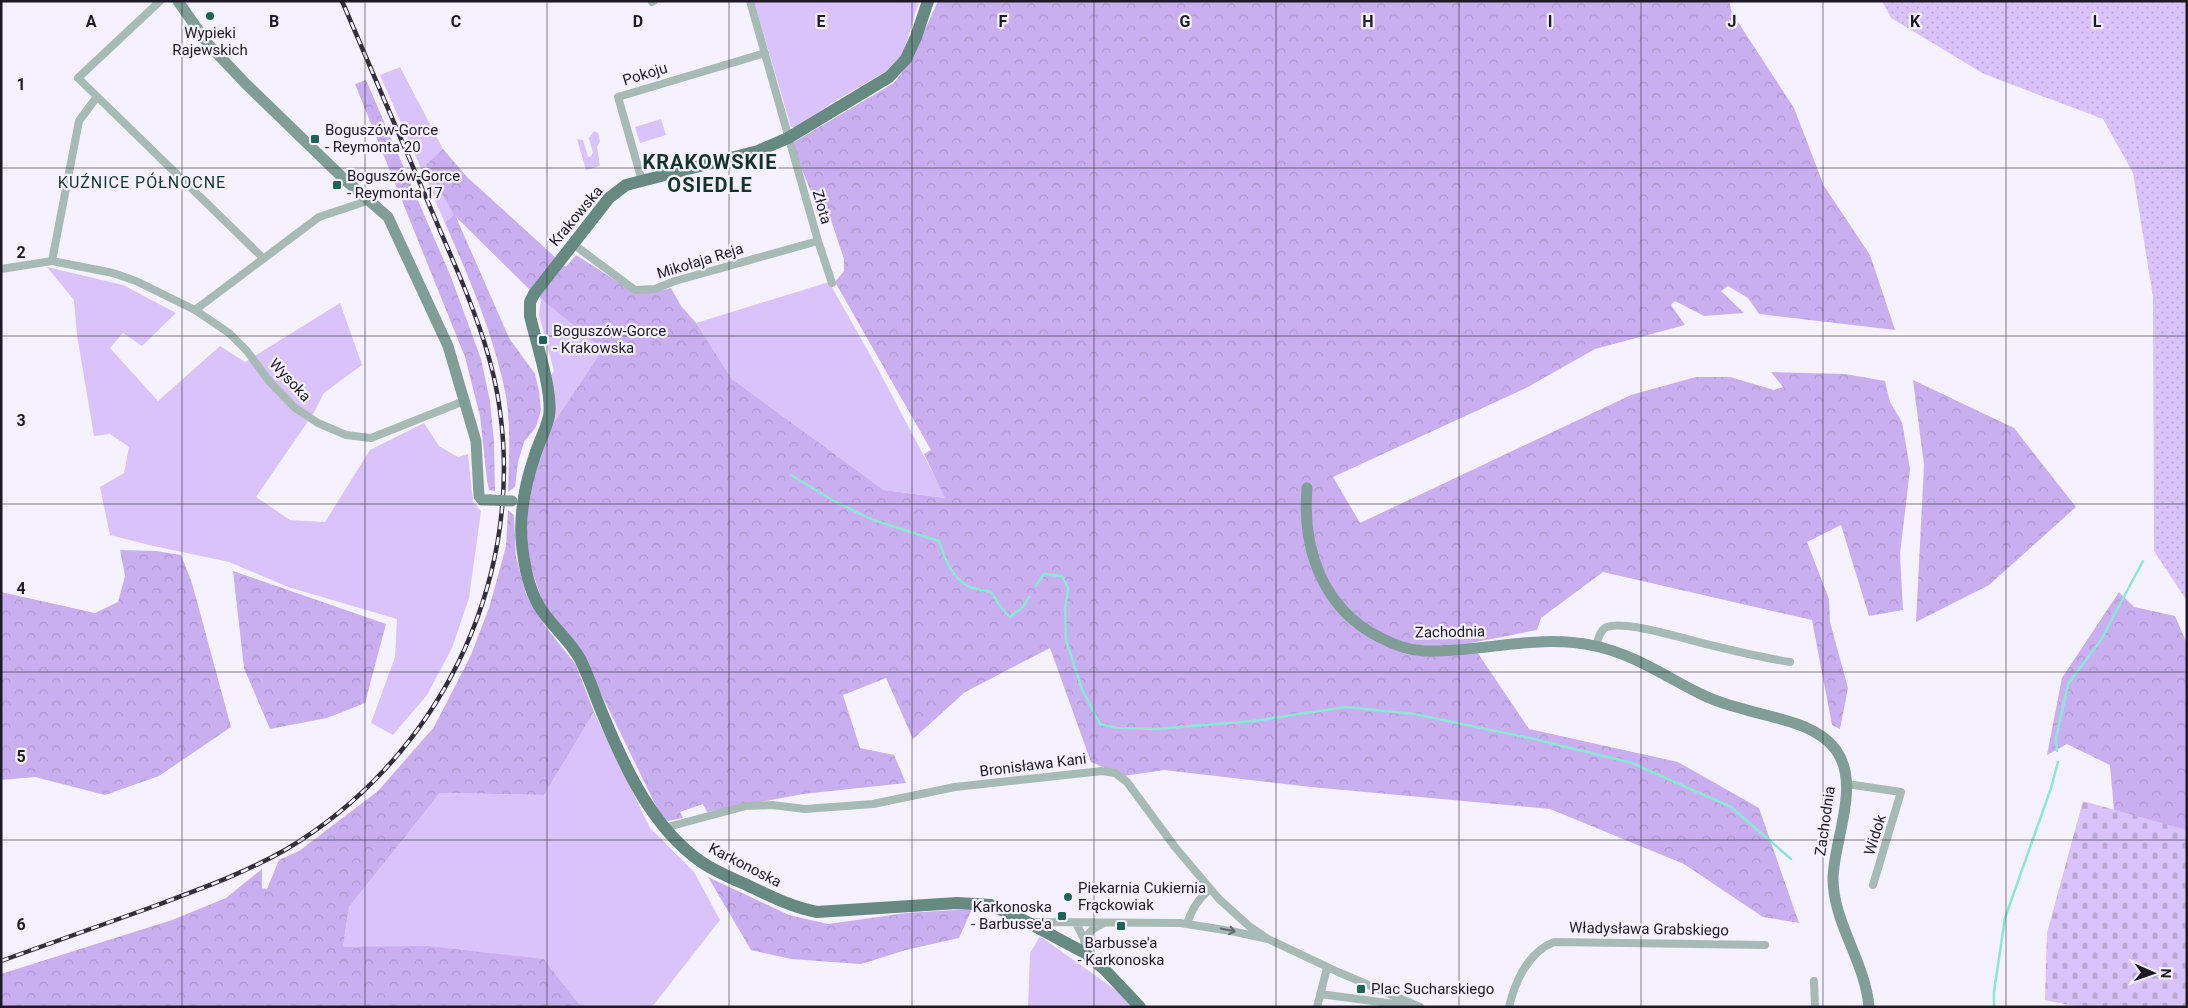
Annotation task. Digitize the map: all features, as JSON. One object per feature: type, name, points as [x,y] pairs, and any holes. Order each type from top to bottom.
[{"type":"main road","name":"Krakowska","points":[[519,505],[547,422],[550,404],[530,316],[530,302],[534,294],[609,198],[626,186],[758,151],[788,138],[890,77],[906,59],[916,37],[928,1]]},
{"type":"main road","name":"Karkonoska","points":[[519,505],[524,566],[539,606],[575,651],[588,676],[630,773],[664,828],[699,860],[714,870],[796,908],[817,912],[975,903],[991,905],[1085,953],[1106,970],[1140,1007]]},
{"type":"street","points":[[160,1],[78,78],[96,98],[263,258]]},
{"type":"street","points":[[178,1],[208,44],[246,84],[343,178],[388,217],[448,346],[476,442],[479,496],[482,500],[519,505]]},
{"type":"street","name":"Złota","points":[[750,1],[788,138],[832,283]]},
{"type":"street","name":"Pokoju","points":[[642,181],[618,97],[764,53]]},
{"type":"street","points":[[52,261],[79,121],[96,98]]},
{"type":"street","points":[[1,269],[29,263],[52,261],[113,273],[136,281],[195,310],[319,217],[370,200]]},
{"type":"street","name":"Mikołaja Reja","points":[[571,246],[635,290],[655,289],[675,280],[818,241]]},
{"type":"street","name":"Wysoka","points":[[195,310],[229,333],[248,351],[270,381],[295,408],[318,423],[346,435],[371,438],[464,401]]},
{"type":"street","name":"Zachodnia","points":[[1307,488],[1307,531],[1313,561],[1326,588],[1334,601],[1357,623],[1387,641],[1420,651],[1466,649],[1562,640],[1596,646],[1620,654],[1706,697],[1809,728],[1829,742],[1844,766],[1846,784],[1834,862],[1833,890],[1836,904],[1858,962],[1868,996],[1869,1007]]},
{"type":"street","points":[[1596,646],[1603,629],[1608,626],[1618,626],[1662,633],[1790,662]]},
{"type":"street","name":"Bronisława Kani","points":[[664,828],[755,805],[805,809],[873,804],[955,787],[1102,771],[1115,773],[1127,782],[1175,847],[1210,889],[1249,926],[1268,939]]},
{"type":"street","name":"Widok","points":[[1846,784],[1901,792],[1873,885]]},
{"type":"street","points":[[1184,923],[1200,897],[1210,889]]},
{"type":"street","points":[[1027,922],[1184,923],[1213,927],[1268,939],[1327,968],[1419,1007]]},
{"type":"street","points":[[1084,939],[1093,929],[1104,922]]},
{"type":"street","points":[[1076,923],[1084,939],[1085,953]]},
{"type":"street","name":"Władysława Grabskiego","points":[[1509,1007],[1514,990],[1528,964],[1543,947],[1554,942],[1765,945]]},
{"type":"street","points":[[1317,1007],[1327,968]]},
{"type":"street","points":[[1814,981],[1815,1007]]},
{"type":"street","points":[[1320,994],[1419,1007]]},
{"type":"green space","points":[[754,1],[919,1],[903,54],[885,72],[835,101],[797,127],[791,127]]},
{"type":"green space","points":[[938,1],[1729,1],[1732,13],[1794,108],[1824,186],[1870,255],[1895,330],[1759,314],[1748,298],[1728,286],[1721,291],[1744,313],[1704,316],[1675,301],[1671,305],[1685,325],[1595,349],[1526,388],[1333,477],[1360,523],[1631,395],[1696,377],[1730,377],[1774,390],[1783,387],[1771,372],[1845,374],[1885,381],[1890,402],[1902,422],[1910,469],[1900,554],[1903,610],[1869,616],[1841,525],[1807,542],[1829,599],[1830,622],[1848,688],[1840,729],[1832,725],[1812,620],[1603,572],[1541,618],[1537,630],[1471,643],[1529,729],[1678,762],[1759,808],[1799,923],[1763,917],[1684,864],[1550,809],[1311,787],[1164,770],[1124,776],[1091,762],[1050,648],[965,692],[913,739],[886,678],[843,695],[860,748],[894,755],[906,783],[803,794],[707,812],[703,804],[680,812],[683,818],[668,821],[661,816],[593,677],[543,604],[530,564],[527,532],[529,485],[546,434],[603,349],[529,289],[456,217],[509,338],[535,374],[539,391],[541,410],[536,427],[524,442],[518,462],[515,487],[508,492],[509,420],[501,373],[488,329],[445,223],[454,215],[426,165],[443,149],[467,177],[566,267],[576,255],[635,293],[656,292],[671,288],[681,306],[696,323],[732,379],[884,490],[945,498],[924,454],[931,450],[835,282],[844,271],[844,259],[830,217],[814,198],[795,154],[794,142],[894,83],[910,62]]},
{"type":"green space","points":[[1882,1],[2187,1],[2187,601],[2154,551],[2153,297],[2133,173],[2103,119],[1984,74],[1891,18]]},
{"type":"green space","points":[[400,67],[443,149],[427,165],[455,215],[445,223],[380,75]]},
{"type":"green space","points":[[366,80],[451,277],[481,359],[490,401],[494,442],[495,491],[489,490],[480,416],[465,357],[355,84]]},
{"type":"green space","points":[[661,119],[666,135],[640,143],[635,127]]},
{"type":"green space","points":[[594,131],[598,133],[600,141],[597,147],[600,166],[586,170],[577,139],[583,140],[588,157],[590,157],[593,153],[589,138]]},
{"type":"green space","points":[[47,267],[123,285],[176,313],[142,346],[123,333],[110,348],[158,401],[220,346],[245,362],[340,303],[362,365],[324,393],[313,414],[256,497],[290,520],[325,522],[370,450],[424,423],[439,446],[458,457],[468,454],[473,502],[481,511],[469,598],[452,648],[427,695],[393,735],[371,723],[395,657],[397,619],[288,587],[229,562],[110,535],[100,487],[124,473],[129,447],[110,434],[94,436],[77,335],[74,300]]},
{"type":"green space","points":[[829,282],[878,369],[946,498],[884,490],[732,379],[696,323]]},
{"type":"green space","points":[[541,298],[603,349],[546,434],[549,378],[554,371],[539,315]]},
{"type":"green space","points":[[1913,380],[2014,428],[2076,507],[1989,585],[1916,622],[1924,465]]},
{"type":"green space","points":[[508,510],[514,515],[516,557],[526,594],[545,626],[576,665],[594,712],[544,795],[440,793],[349,907],[343,947],[427,946],[544,959],[578,1003],[588,1007],[1,1007],[1,974],[172,920],[226,898],[262,869],[262,888],[267,889],[279,860],[299,851],[378,791],[434,727],[471,655],[490,605],[506,546]]},
{"type":"green space","points":[[120,550],[156,551],[181,555],[192,583],[231,727],[159,776],[105,795],[35,777],[1,780],[1,592],[95,613],[118,602],[125,576]]},
{"type":"green space","points":[[233,571],[386,624],[365,703],[327,718],[270,729],[244,668]]},
{"type":"green space","points":[[2119,592],[2134,607],[2175,616],[2187,644],[2187,838],[2115,823],[2110,765],[2067,744],[2047,755],[2062,678]]},
{"type":"green space","points":[[594,712],[650,828],[694,872],[720,920],[652,1007],[588,1007],[578,1003],[544,959],[343,947],[349,907],[440,793],[544,795]]},
{"type":"green space","points":[[2083,801],[2187,830],[2187,1007],[2079,1007],[2045,1000],[2047,933]]},
{"type":"green space","points":[[708,877],[789,915],[828,924],[906,913],[972,909],[959,938],[906,950],[861,964],[791,959],[751,950]]},
{"type":"green space","points":[[1040,936],[1121,994],[1133,1007],[1028,1007],[1030,953]]},
{"type":"waterway","points":[[791,475],[834,501],[873,520],[939,541],[947,562],[955,575],[965,585],[991,592],[1010,617],[1024,606],[1029,597]]},
{"type":"waterway","points":[[2057,751],[2056,738],[2068,684],[2101,640],[2143,561]]},
{"type":"waterway","points":[[1036,586],[1044,574],[1062,576],[1068,588],[1065,609],[1066,640],[1082,689],[1100,724],[1117,728],[1156,729],[1253,721],[1346,707],[1414,714],[1530,738],[1632,763],[1731,807],[1791,859]]},
{"type":"waterway","points":[[1994,1007],[1994,992],[2005,918],[2051,788],[2058,762]]},
{"type":"railway","points":[[1,961],[152,907],[236,874],[285,850],[339,813],[386,768],[426,718],[458,663],[482,603],[498,541],[504,476],[500,411],[494,376],[479,326],[460,277],[342,1]]},
{"type":"place","name":"Wypieki Rajewskich","points":[[210,16]]},
{"type":"place","name":"Boguszów-Gorce - Reymonta 20","points":[[315,139]]},
{"type":"place","name":"Boguszów-Gorce - Reymonta 17","points":[[337,185]]},
{"type":"place","name":"Boguszów-Gorce - Krakowska","points":[[543,340]]},
{"type":"place","name":"Piekarnia Cukiernia Frąckowiak","points":[[1068,897]]},
{"type":"place","name":"Karkonoska - Barbusse'a","points":[[1062,916]]},
{"type":"place","name":"Barbusse'a - Karkonoska","points":[[1121,926]]},
{"type":"place","name":"Plac Sucharskiego","points":[[1361,989]]},
{"type":"district","name":"KRAKOWSKIE OSIEDLE","points":[[710,174]]},
{"type":"district","name":"KUŹNICE PÓŁNOCNE","points":[[142,182]]}]
